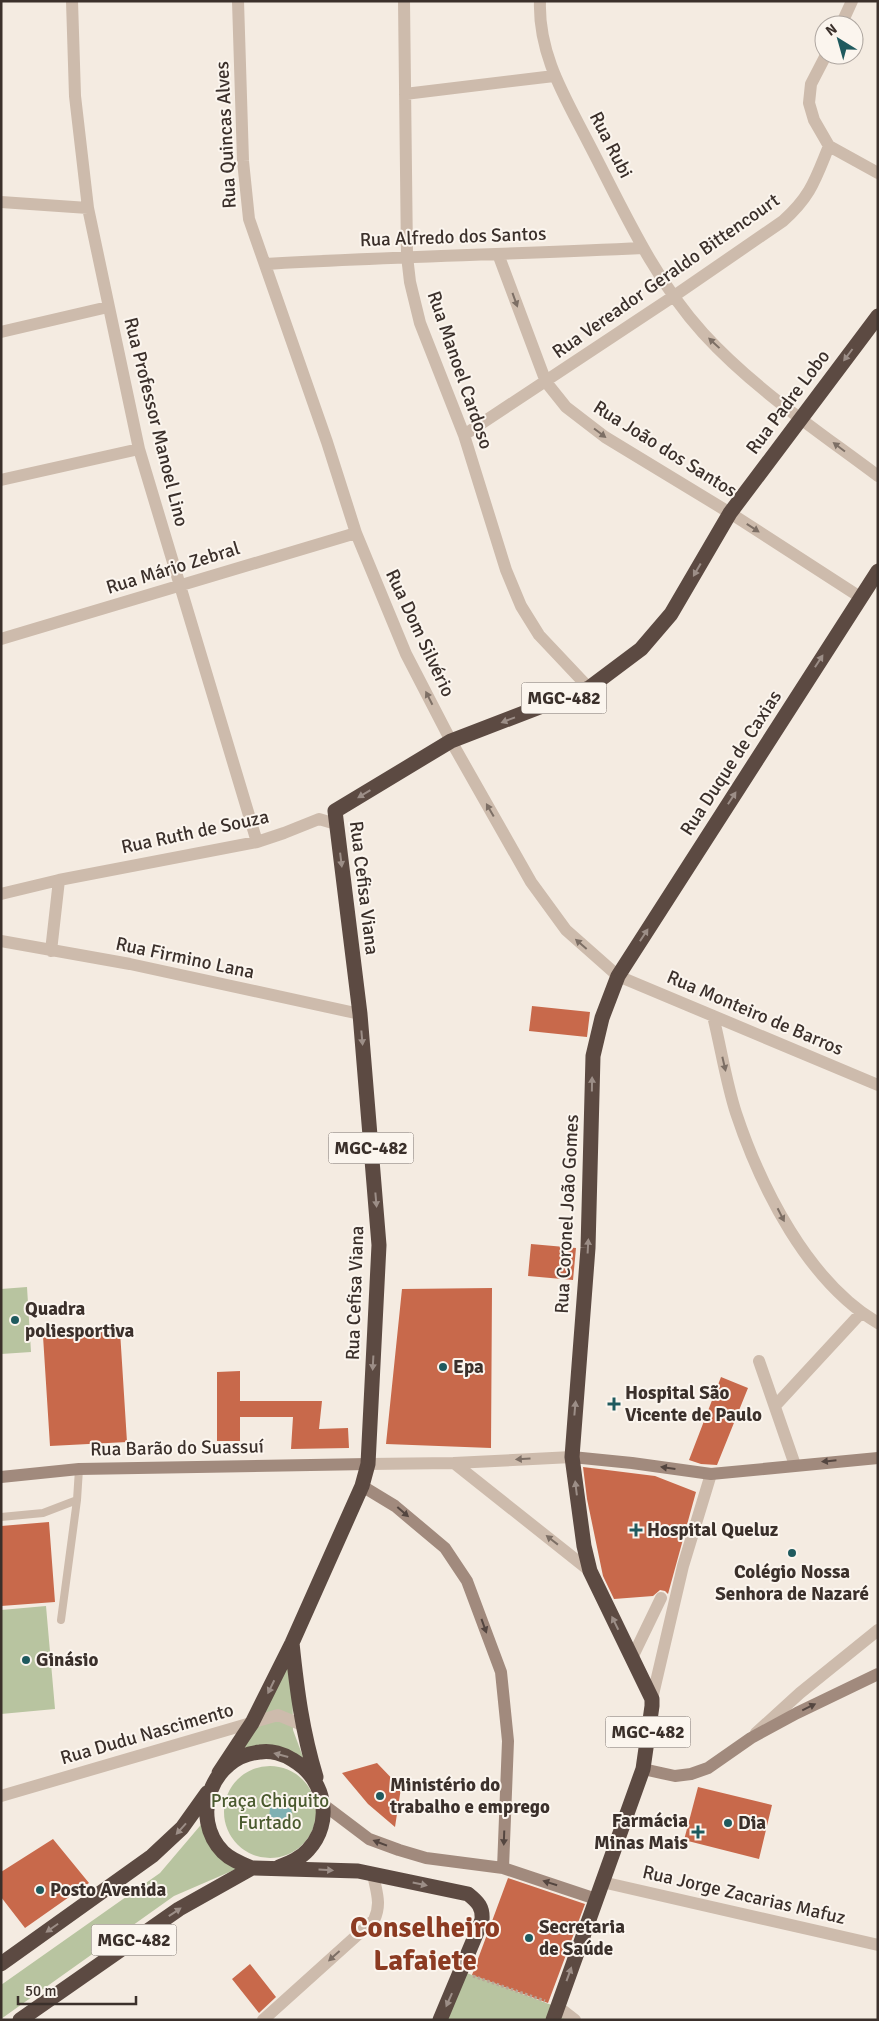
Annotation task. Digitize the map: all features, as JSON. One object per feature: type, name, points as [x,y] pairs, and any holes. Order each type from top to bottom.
[{"type":"highway","name":"Rua Padre Lobo","points":[[730,513],[878,316]]},
{"type":"highway","name":"MGC-482","points":[[336,818],[451,741],[589,688],[641,649],[671,614],[730,513]]},
{"type":"highway","name":"Rua Duque de Caxias","points":[[618,976],[878,571]]},
{"type":"highway","name":"Rua Cefisa Viana","points":[[219,1773],[252,1723],[292,1643],[362,1473],[379,1245],[360,1014],[336,818]]},
{"type":"highway","name":"Rua Coronel João Gomes","points":[[572,1457],[588,1248],[593,1056],[602,1018],[618,976]]},
{"type":"highway","name":"MGC-482","points":[[555,2013],[643,1769],[652,1700],[590,1571],[584,1546],[572,1457]]},
{"type":"highway","name":"Rua Cefisa Viana","points":[[292,1643],[302,1725],[318,1785]]},
{"type":"highway","name":"MGC-482","points":[[1,1964],[152,1856],[182,1828],[210,1790],[219,1773],[238,1758],[261,1752],[284,1754],[304,1766],[318,1785],[324,1805],[323,1822],[317,1837],[307,1851],[294,1861],[278,1867]]},
{"type":"highway","name":"MGC-482","points":[[210,1790],[206,1806],[207,1823],[213,1839],[223,1852],[236,1862],[252,1868],[278,1867],[358,1871],[468,1894],[479,1902],[483,1912],[482,1920],[440,2020]]},
{"type":"highway","name":"MGC-482","points":[[20,2020],[179,1909],[252,1868]]},
{"type":"street","name":"Rua Professor Manoel Lino","points":[[72,1],[75,96],[88,208],[139,449],[257,842]]},
{"type":"street","name":"Rua Quincas Alves","points":[[238,1],[243,161],[249,220],[265,264]]},
{"type":"street","name":"Rua Manoel Cardoso","points":[[404,1],[407,256],[410,282],[420,323],[464,435],[506,570],[521,606],[539,635],[589,688]]},
{"type":"street","name":"Rua Rubi","points":[[540,1],[543,43],[554,76],[643,248],[674,296],[702,332],[755,383],[878,476]]},
{"type":"street","points":[[844,15],[848,3]]},
{"type":"street","points":[[821,65],[811,84],[809,103],[814,120],[830,146],[878,173]]},
{"type":"street","points":[[405,94],[554,76]]},
{"type":"street","name":"Rua Vereador Geraldo Bittencourt","points":[[464,435],[546,382],[783,221],[811,191],[830,146]]},
{"type":"street","points":[[1,202],[88,208]]},
{"type":"street","name":"Rua Alfredo dos Santos","points":[[265,264],[407,256],[643,248]]},
{"type":"street","name":"Rua João dos Santos","points":[[498,254],[546,382],[566,407],[605,437],[730,513],[860,597]]},
{"type":"street","name":"Rua Dom Silvério","points":[[265,264],[327,442],[356,533],[406,654],[451,741],[531,882],[566,930],[618,976]]},
{"type":"street","points":[[1,332],[108,307]]},
{"type":"street","points":[[1,480],[139,449]]},
{"type":"street","name":"Rua Mário Zebral","points":[[1,639],[356,533]]},
{"type":"street","name":"Rua Ruth de Souza","points":[[1,894],[58,880],[257,842],[319,819],[336,818]]},
{"type":"street","points":[[51,951],[58,880]]},
{"type":"street","name":"Rua Firmino Lana","points":[[1,941],[130,964],[360,1014]]},
{"type":"street","name":"Rua Monteiro de Barros","points":[[618,976],[878,1085]]},
{"type":"street","points":[[713,1016],[736,1112],[761,1176],[785,1224],[818,1272],[861,1313],[878,1323]]},
{"type":"street","points":[[775,1406],[861,1313]]},
{"type":"street","points":[[760,1361],[795,1465]]},
{"type":"street","points":[[572,1457],[711,1474],[878,1458]]},
{"type":"street","name":"Rua Barão do Suassuí","points":[[1,1477],[79,1469],[362,1473],[454,1463],[572,1457]]},
{"type":"street","points":[[454,1463],[590,1571]]},
{"type":"street","points":[[362,1473],[395,1506],[445,1548],[467,1580],[501,1672],[508,1741],[502,1868]]},
{"type":"street","points":[[652,1700],[682,1566],[711,1474]]},
{"type":"street","points":[[632,1658],[661,1598]]},
{"type":"street","points":[[751,1738],[800,1693],[878,1630]]},
{"type":"street","points":[[643,1769],[674,1776],[691,1774],[708,1768],[751,1738],[797,1713],[878,1674]]},
{"type":"street","name":"Rua Dudu Nascimento","points":[[1,1796],[278,1715],[302,1725]]},
{"type":"street","points":[[324,1805],[369,1839],[399,1850],[426,1858],[502,1868],[596,1899]]},
{"type":"street","points":[[263,2020],[374,1920],[379,1904],[372,1874]]},
{"type":"street","name":"Rua Jorge Zacarias Mafuz","points":[[602,1882],[878,1945]]},
{"type":"street","points":[[555,2013],[575,2020]]},
{"type":"lane","points":[[61,1620],[77,1500],[79,1469]]},
{"type":"lane","points":[[1,1517],[43,1513],[77,1500]]},
{"type":"path","points":[[461,1972],[555,2013]]},
{"type":"green space","name":"Quadra poliesportiva","points":[[27,1287],[31,1352],[1,1354],[1,1289]]},
{"type":"green space","name":"Ginásio","points":[[46,1606],[55,1709],[1,1714],[1,1610]]},
{"type":"green space","points":[[292,1654],[293,1730],[306,1765],[239,1753]]},
{"type":"green space","name":"Praça Chiquito Furtado","points":[[270,1766],[288,1770],[302,1780],[312,1794],[316,1812],[312,1830],[302,1844],[288,1854],[270,1858],[252,1854],[238,1844],[228,1830],[224,1812],[228,1794],[238,1780],[252,1770]]},
{"type":"green space","points":[[205,1820],[241,1867],[174,1896],[1,2019],[1,1985],[160,1873]]},
{"type":"green space","points":[[456,1969],[570,2012],[569,2020],[440,2020]]},
{"type":"water","points":[[284,1802],[290,1806],[292,1813],[286,1820],[274,1824],[269,1819],[270,1808],[275,1803]]},
{"type":"building","points":[[532,1006],[590,1012],[587,1037],[529,1031]]},
{"type":"building","points":[[531,1244],[576,1248],[573,1280],[528,1276]]},
{"type":"building","name":"Epa","points":[[492,1288],[491,1448],[386,1444],[402,1289]]},
{"type":"building","points":[[120,1331],[127,1442],[50,1446],[43,1336]]},
{"type":"building","points":[[240,1371],[240,1401],[322,1401],[319,1429],[348,1428],[349,1448],[291,1449],[293,1417],[240,1417],[240,1441],[217,1441],[217,1372]]},
{"type":"building","points":[[721,1377],[748,1388],[717,1465],[701,1464],[689,1460]]},
{"type":"building","points":[[583,1467],[655,1476],[696,1492],[668,1594],[660,1590],[653,1596],[614,1599],[603,1576],[587,1499]]},
{"type":"building","points":[[49,1522],[55,1602],[1,1606],[1,1526]]},
{"type":"building","name":"Ministério do trabalho e emprego","points":[[377,1763],[401,1788],[395,1827],[368,1804],[342,1773]]},
{"type":"building","name":"Dia","points":[[698,1787],[772,1805],[759,1859],[684,1840]]},
{"type":"building","name":"Posto Avenida","points":[[53,1839],[89,1883],[25,1928],[1,1897],[1,1872]]},
{"type":"building","name":"Secretaria de Saúde","points":[[508,1878],[585,1904],[548,2003],[472,1975]]},
{"type":"building","points":[[250,1964],[276,1997],[259,2013],[232,1979]]},
{"type":"place","name":"Quadra poliesportiva","points":[[15,1320]]},
{"type":"place","name":"Epa","points":[[443,1367]]},
{"type":"place","name":"Hospital São Vicente de Paulo","points":[[614,1404]]},
{"type":"place","name":"Hospital Queluz","points":[[636,1530]]},
{"type":"place","name":"Colégio Nossa Senhora de Nazaré","points":[[792,1553]]},
{"type":"place","name":"Ginásio","points":[[26,1660]]},
{"type":"place","name":"Ministério do trabalho e emprego","points":[[380,1796]]},
{"type":"place","name":"Dia","points":[[728,1823]]},
{"type":"place","name":"Farmácia Minas Mais","points":[[698,1832]]},
{"type":"place","name":"Posto Avenida","points":[[40,1890]]},
{"type":"place","name":"Secretaria de Saúde","points":[[529,1938]]},
{"type":"district","name":"Conselheiro Lafaiete","points":[[425,1944]]}]
